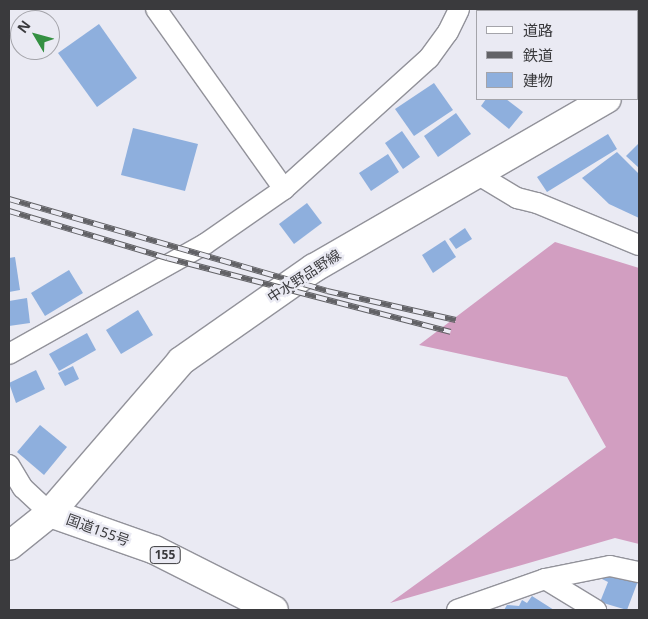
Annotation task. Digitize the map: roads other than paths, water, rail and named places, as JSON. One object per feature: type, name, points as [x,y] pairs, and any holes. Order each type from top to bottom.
[{"type":"main road","name":"中水野品野線","points":[[50,512],[181,362],[314,268],[603,100]]},
{"type":"main road","name":"国道155号","points":[[9,546],[50,512],[155,550],[274,610]]},
{"type":"street","points":[[156,9],[284,189]]},
{"type":"street","points":[[9,354],[206,244],[284,189],[429,58],[448,32],[459,9]]},
{"type":"street","points":[[477,174],[517,198],[537,203],[639,245]]},
{"type":"street","points":[[9,465],[22,488],[50,512]]},
{"type":"street","points":[[457,610],[545,580],[610,566],[639,572]]},
{"type":"street","points":[[545,580],[596,610]]},
{"type":"railway","points":[[9,199],[327,291],[456,320]]},
{"type":"railway","points":[[9,211],[167,258],[451,332]]}]
